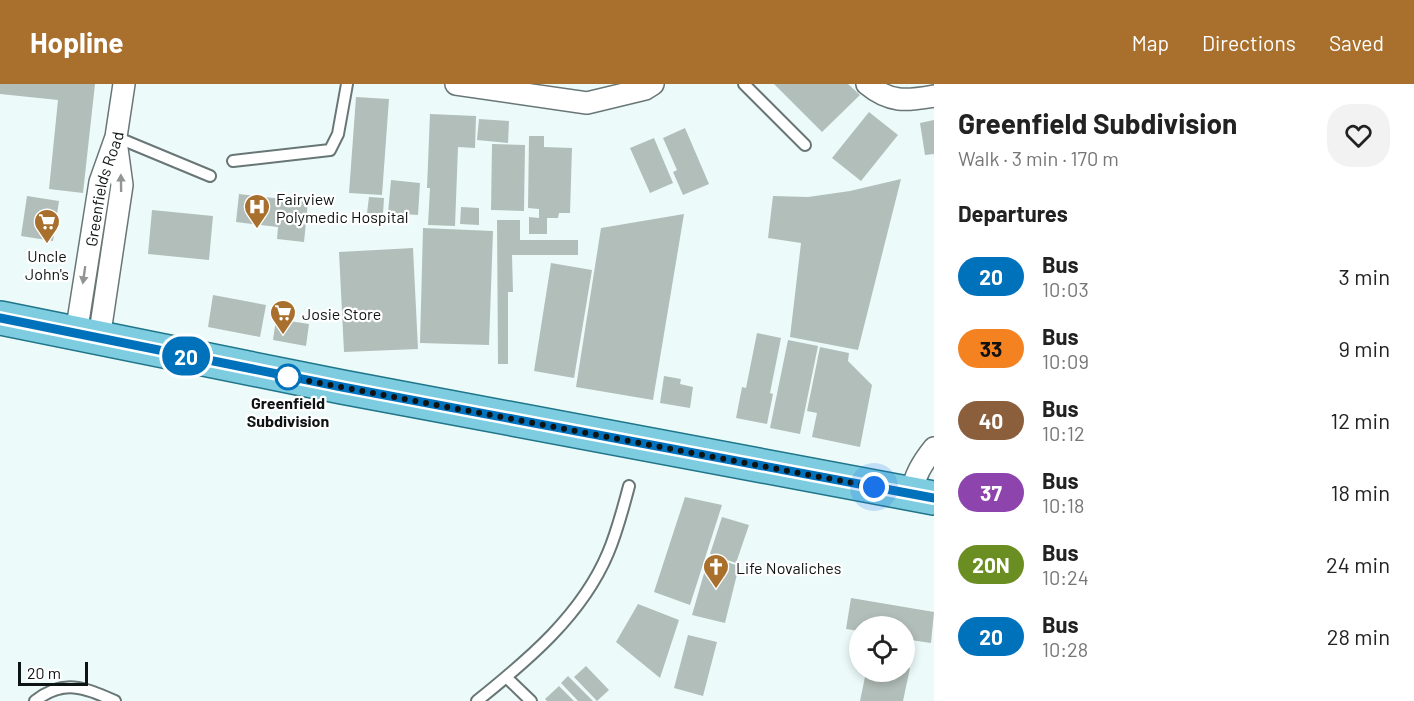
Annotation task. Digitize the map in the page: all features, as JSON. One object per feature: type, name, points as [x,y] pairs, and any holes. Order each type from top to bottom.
[{"type":"main road","points":[[0,318],[342,387],[922,496]]},
{"type":"street","name":"Greenfields Road","points":[[87,337],[100,182],[116,137],[124,84]]},
{"type":"street","points":[[456,84],[587,103],[645,89],[653,84]]},
{"type":"street","points":[[867,84],[879,94],[894,98],[909,100],[934,96]]},
{"type":"street","points":[[922,496],[915,476],[934,447]]},
{"type":"lane","points":[[233,160],[330,150],[338,134],[347,84]]},
{"type":"lane","points":[[744,84],[805,145]]},
{"type":"lane","points":[[116,137],[210,176]]},
{"type":"lane","points":[[477,701],[507,677],[559,628],[594,581],[620,522],[629,486]]},
{"type":"lane","points":[[507,677],[531,701]]},
{"type":"lane","points":[[35,701],[57,687],[71,686],[87,689],[116,701]]},
{"type":"building","points":[[0,84],[95,84],[83,193],[49,189],[58,100],[0,94]]},
{"type":"building","points":[[774,84],[848,84],[860,95],[822,132]]},
{"type":"building","points":[[356,97],[389,99],[382,195],[349,193]]},
{"type":"building","points":[[869,112],[898,135],[861,181],[832,158]]},
{"type":"building","points":[[430,114],[476,116],[475,148],[458,147],[455,226],[428,225]]},
{"type":"building","points":[[479,119],[509,121],[508,143],[477,140]]},
{"type":"building","points":[[934,120],[934,154],[925,155],[920,123]]},
{"type":"building","points":[[685,128],[709,184],[683,195],[673,172],[677,170],[663,138]]},
{"type":"building","points":[[529,136],[544,136],[544,147],[572,148],[570,213],[559,213],[558,218],[547,218],[547,234],[529,234],[529,217],[539,218],[539,209],[528,208]]},
{"type":"building","points":[[654,138],[673,183],[650,193],[630,148]]},
{"type":"building","points":[[492,144],[525,145],[524,211],[491,210]]},
{"type":"building","points":[[901,179],[858,350],[790,337],[801,243],[768,238],[773,196],[808,197],[850,191]]},
{"type":"building","points":[[391,180],[420,183],[418,215],[388,213]]},
{"type":"building","points":[[239,194],[308,202],[304,242],[277,239],[278,227],[236,222]]},
{"type":"building","points":[[27,196],[59,201],[53,241],[21,236]]},
{"type":"building","points":[[369,197],[384,198],[383,214],[367,213]]},
{"type":"building","points":[[461,207],[479,208],[479,225],[460,224]]},
{"type":"building","points":[[152,210],[213,216],[209,260],[148,254]]},
{"type":"building","points":[[684,214],[653,400],[576,387],[601,228]]},
{"type":"building","points":[[497,220],[520,220],[520,240],[578,240],[578,255],[512,255],[513,292],[508,292],[508,364],[498,364]]},
{"type":"building","points":[[423,228],[493,231],[489,345],[420,343]]},
{"type":"building","points":[[413,248],[418,349],[344,352],[339,252]]},
{"type":"building","points":[[551,263],[592,270],[574,378],[534,371]]},
{"type":"building","points":[[213,295],[266,305],[260,337],[208,327]]},
{"type":"building","points":[[276,319],[309,324],[306,346],[273,340]]},
{"type":"building","points":[[757,333],[781,338],[770,393],[773,394],[767,424],[736,418],[742,387],[746,388]]},
{"type":"building","points":[[788,340],[818,346],[800,434],[770,428]]},
{"type":"building","points":[[820,347],[849,353],[848,361],[872,385],[860,447],[812,437],[817,413],[807,411]]},
{"type":"building","points":[[664,376],[681,379],[680,384],[693,387],[690,408],[660,403]]},
{"type":"building","points":[[685,497],[722,505],[690,605],[654,592]]},
{"type":"building","points":[[722,517],[749,525],[736,563],[710,554]]},
{"type":"building","name":"Life Novaliches","points":[[709,556],[739,566],[725,623],[692,615]]},
{"type":"building","points":[[851,598],[934,612],[931,643],[915,641],[915,616],[849,616],[849,629],[846,629]]},
{"type":"building","points":[[638,604],[679,620],[660,678],[616,642]]},
{"type":"building","points":[[688,635],[717,642],[703,696],[674,688]]},
{"type":"building","points":[[586,666],[609,690],[597,701],[574,677]]},
{"type":"building","points":[[568,676],[593,701],[578,701],[561,683]]},
{"type":"building","points":[[864,682],[907,682],[903,701],[860,701]]},
{"type":"building","points":[[559,686],[574,701],[547,701],[545,699]]},
{"type":"bus line","name":"20","points":[[0,318],[342,387],[934,498]]},
{"type":"place","name":"Fairview Polymedic Hospital","points":[[257,230]]},
{"type":"place","name":"Uncle John's","points":[[47,245]]},
{"type":"place","name":"Josie Store","points":[[283,336]]},
{"type":"place","name":"Greenfield Subdivision","points":[[288,377]]},
{"type":"place","name":"Life Novaliches","points":[[716,590]]},
{"type":"route","points":[[288,377],[874,487]]}]
